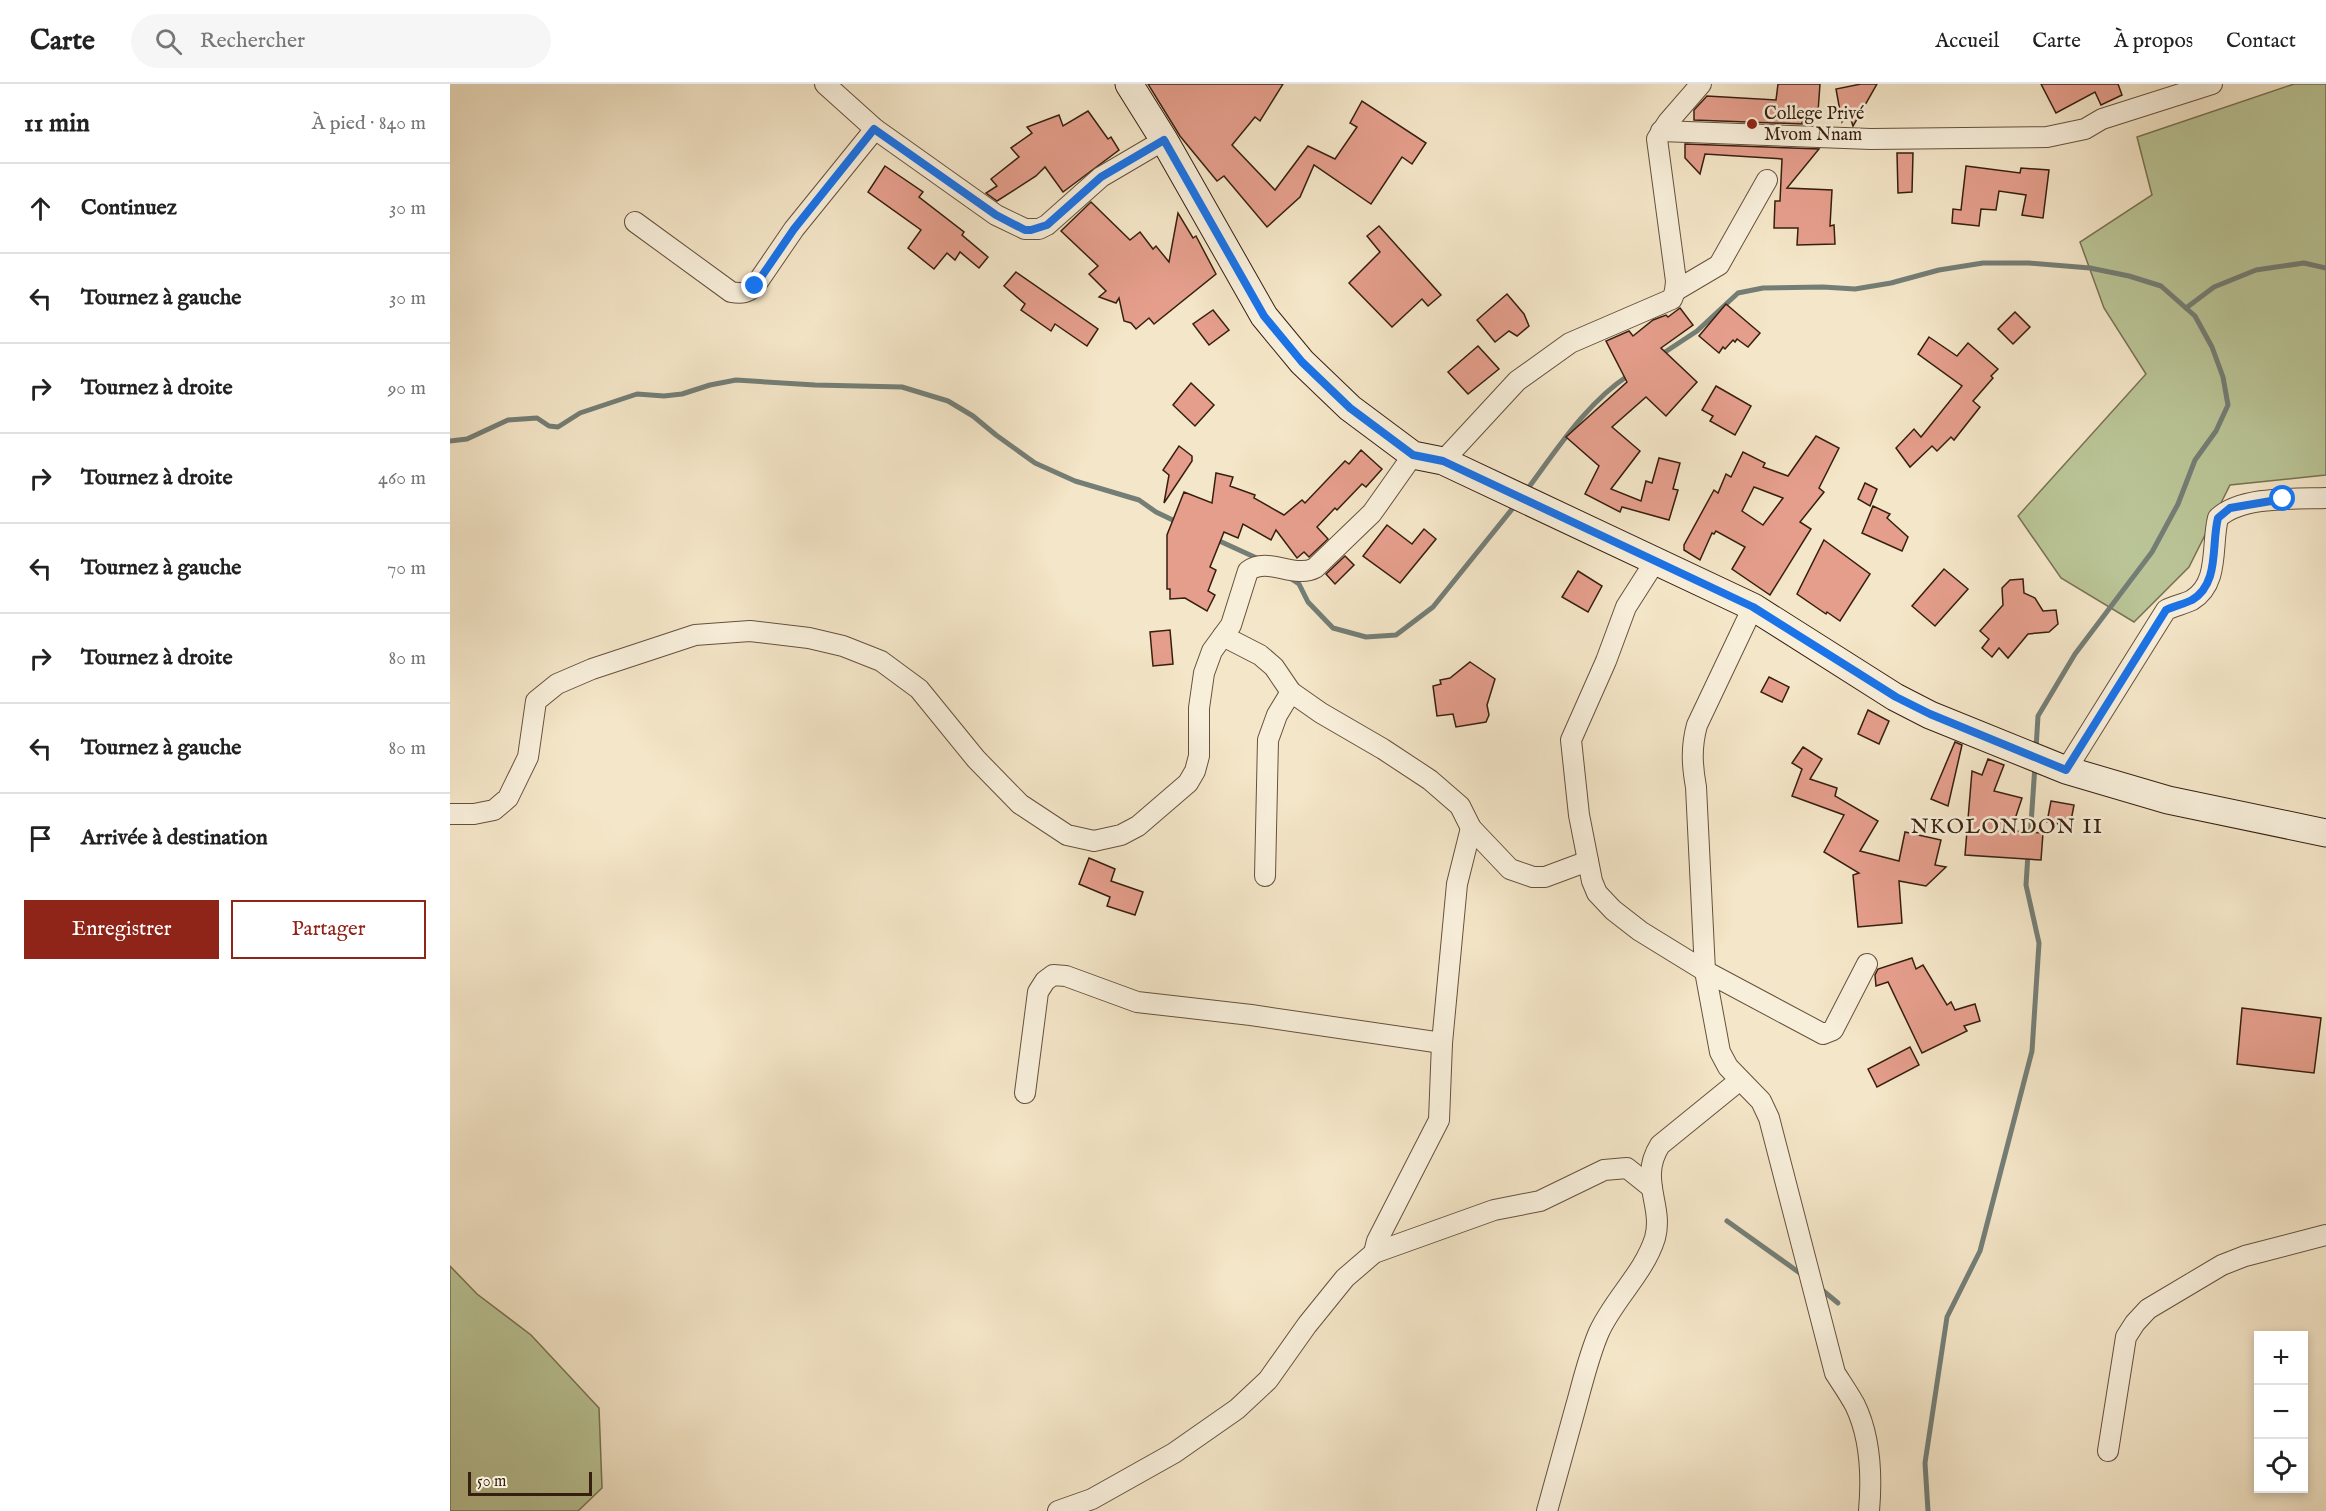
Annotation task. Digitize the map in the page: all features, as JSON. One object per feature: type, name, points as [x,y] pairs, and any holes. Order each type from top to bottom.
[{"type":"street","points":[[825,84],[874,129],[996,215],[1025,230],[1047,225],[1101,177],[1164,140]]},
{"type":"street","points":[[1129,84],[1164,140],[1264,316],[1302,362],[1350,408],[1413,455],[1443,461],[1753,607],[1896,697],[1930,714],[2066,770],[2168,800],[2326,833]]},
{"type":"street","points":[[1443,461],[1517,381],[1570,343],[1672,299],[1676,281],[1657,139],[1661,131],[1701,84]]},
{"type":"street","points":[[1661,131],[1871,140],[2047,137],[2085,129],[2102,119],[2212,84]]},
{"type":"street","points":[[635,222],[731,292],[740,294],[748,292],[755,286],[794,229],[874,129]]},
{"type":"street","points":[[1675,291],[1719,265],[1767,180]]},
{"type":"street","points":[[450,814],[474,814],[494,810],[508,798],[528,757],[536,701],[557,684],[592,669],[695,635],[750,631],[820,640],[843,646],[881,661],[919,689],[976,759],[1020,804],[1067,835],[1094,841],[1121,835],[1138,826],[1188,783],[1196,771],[1198,708],[1204,673],[1212,651],[1231,625],[1248,571],[1255,566],[1299,572],[1307,572],[1315,568],[1372,513],[1413,455]]},
{"type":"street","points":[[2066,770],[2166,610],[2190,601],[2206,587],[2211,575],[2218,518],[2230,508],[2266,501],[2326,498]]},
{"type":"street","points":[[1656,560],[1626,607],[1606,661],[1571,740],[1579,815],[1587,861],[1597,893],[1613,910],[1640,931],[1705,971],[1823,1034],[1833,1030],[1867,964]]},
{"type":"street","points":[[1753,607],[1697,725],[1693,740],[1691,759],[1696,788],[1705,971],[1720,1052],[1728,1067],[1761,1101],[1769,1118],[1835,1373],[1855,1406],[1865,1437],[1871,1492],[1869,1511]]},
{"type":"street","points":[[1223,636],[1260,654],[1274,667],[1291,692],[1321,713],[1431,780],[1460,806],[1471,828],[1510,869],[1521,874],[1545,877],[1587,861]]},
{"type":"street","points":[[1265,876],[1268,740],[1277,715],[1291,692]]},
{"type":"street","points":[[1374,1253],[1377,1240],[1439,1120],[1442,1043],[1457,884],[1471,828]]},
{"type":"street","points":[[1025,1093],[1038,992],[1045,981],[1053,975],[1066,976],[1137,1002],[1251,1015],[1442,1043]]},
{"type":"street","points":[[1547,1511],[1588,1362],[1600,1330],[1649,1252],[1656,1235],[1651,1164],[1660,1145],[1740,1080]]},
{"type":"street","points":[[1058,1511],[1092,1498],[1174,1453],[1237,1409],[1268,1380],[1307,1324],[1345,1278],[1374,1253],[1494,1210],[1540,1201],[1604,1170],[1627,1168],[1652,1188]]},
{"type":"street","points":[[2108,1451],[2126,1337],[2148,1309],[2222,1265],[2245,1256],[2326,1235]]},
{"type":"green space","points":[[2294,84],[2326,84],[2326,475],[2230,485],[2189,567],[2134,622],[2061,578],[2018,516],[2146,374],[2104,308],[2080,242],[2152,195],[2137,137]]},
{"type":"green space","points":[[450,1266],[477,1294],[531,1335],[599,1408],[602,1488],[578,1511],[450,1511]]},
{"type":"building","points":[[1148,84],[1283,84],[1260,121],[1255,117],[1232,145],[1275,190],[1308,146],[1335,159],[1357,127],[1350,123],[1362,101],[1426,143],[1412,164],[1402,157],[1371,204],[1314,165],[1300,197],[1267,227],[1224,176],[1217,181],[1180,136]]},
{"type":"building","points":[[1778,84],[1820,84],[1818,112],[1803,110],[1802,124],[1694,120],[1694,110],[1707,96],[1776,100]]},
{"type":"building","points":[[1861,84],[1877,84],[1853,126],[1849,113],[1842,122],[1836,89]]},
{"type":"building","points":[[2041,84],[2118,84],[2122,95],[2101,105],[2095,92],[2056,113]]},
{"type":"building","points":[[1088,111],[1108,139],[1111,137],[1119,150],[1063,192],[1045,167],[1036,176],[997,201],[986,193],[997,186],[991,179],[1019,157],[1011,148],[1032,133],[1027,127],[1059,115],[1063,126]]},
{"type":"building","points":[[1685,144],[1819,149],[1787,188],[1832,190],[1830,226],[1834,225],[1835,244],[1797,245],[1798,228],[1774,228],[1775,201],[1780,201],[1782,159],[1705,154],[1700,174],[1685,158]]},
{"type":"building","points":[[1897,153],[1913,153],[1912,192],[1898,193]]},
{"type":"building","points":[[885,166],[923,192],[919,197],[964,232],[962,235],[988,257],[979,268],[960,252],[955,260],[947,253],[934,269],[908,248],[921,230],[868,192]]},
{"type":"building","points":[[1966,166],[2020,173],[2021,168],[2049,170],[2043,218],[2022,215],[2026,195],[1999,191],[1996,210],[1981,209],[1979,226],[1952,223],[1953,209],[1961,210]]},
{"type":"building","points":[[1091,202],[1130,240],[1140,232],[1153,249],[1156,246],[1169,262],[1178,213],[1193,238],[1196,236],[1216,274],[1154,324],[1149,318],[1136,329],[1131,323],[1124,321],[1119,298],[1116,303],[1099,297],[1106,291],[1089,274],[1098,266],[1061,231]]},
{"type":"building","points":[[1379,226],[1441,295],[1428,306],[1422,299],[1392,327],[1349,283],[1380,252],[1367,236]]},
{"type":"building","points":[[1016,272],[1098,329],[1087,346],[1055,324],[1051,331],[1021,310],[1025,304],[1004,286]]},
{"type":"building","points":[[1507,294],[1524,314],[1529,326],[1517,336],[1509,331],[1495,342],[1477,320]]},
{"type":"building","points":[[1726,304],[1760,333],[1748,347],[1737,339],[1725,349],[1723,347],[1719,353],[1699,336]]},
{"type":"building","points":[[1680,308],[1693,325],[1661,348],[1697,382],[1666,416],[1646,397],[1612,427],[1640,451],[1611,489],[1641,501],[1646,481],[1652,483],[1659,458],[1680,463],[1673,489],[1678,490],[1669,520],[1622,507],[1620,512],[1585,494],[1599,466],[1566,437],[1627,382],[1606,341],[1629,331],[1633,336],[1653,320],[1666,315],[1668,317]]},
{"type":"building","points":[[1213,310],[1229,330],[1209,345],[1193,324]]},
{"type":"building","points":[[2015,312],[2030,327],[2013,344],[1998,329]]},
{"type":"building","points":[[1929,337],[1957,356],[1968,343],[1998,369],[1973,401],[1980,407],[1954,440],[1951,437],[1937,451],[1932,446],[1910,467],[1896,448],[1914,429],[1921,437],[1962,386],[1918,354]]},
{"type":"building","points":[[1478,346],[1499,369],[1468,394],[1448,372]]},
{"type":"building","points":[[1191,383],[1214,405],[1195,426],[1173,405]]},
{"type":"building","points":[[1716,386],[1751,406],[1735,435],[1710,421],[1713,416],[1702,410]]},
{"type":"building","points":[[1816,436],[1839,448],[1819,488],[1824,492],[1800,522],[1811,529],[1770,595],[1732,569],[1745,547],[1716,531],[1712,533],[1700,560],[1684,550],[1684,545],[1714,490],[1718,493],[1726,474],[1731,477],[1743,452],[1765,463],[1763,467],[1788,476]],"holes":[[[1754,487],[1783,498],[1763,525],[1742,511]]]},
{"type":"building","points":[[1179,446],[1192,456],[1192,461],[1164,503],[1169,475],[1163,470]]},
{"type":"building","points":[[1361,450],[1382,469],[1366,487],[1362,484],[1317,527],[1328,539],[1309,557],[1304,552],[1297,558],[1276,530],[1271,540],[1243,524],[1238,538],[1224,532],[1210,567],[1216,570],[1208,591],[1215,595],[1207,611],[1185,598],[1170,599],[1170,589],[1167,589],[1167,535],[1184,492],[1212,503],[1216,473],[1233,477],[1230,486],[1255,495],[1254,498],[1284,515],[1302,500],[1305,503],[1345,461],[1349,464]]},
{"type":"building","points":[[1865,483],[1877,489],[1870,506],[1858,499]]},
{"type":"building","points":[[1873,506],[1890,514],[1887,518],[1908,537],[1902,551],[1862,533]]},
{"type":"building","points":[[1387,525],[1412,544],[1424,529],[1436,539],[1400,583],[1363,556]]},
{"type":"building","points":[[1824,540],[1870,574],[1840,621],[1797,594]]},
{"type":"building","points":[[1345,556],[1354,565],[1335,584],[1326,574]]},
{"type":"building","points":[[1944,569],[1968,589],[1935,626],[1912,606]]},
{"type":"building","points":[[1578,571],[1602,586],[1588,612],[1562,597]]},
{"type":"building","points":[[2023,579],[2024,593],[2035,598],[2043,611],[2056,610],[2058,624],[2049,632],[2028,634],[2008,658],[1999,648],[1992,657],[1982,648],[1989,639],[1980,631],[2003,605],[2002,588],[2010,580]]},
{"type":"building","points":[[1170,630],[1173,664],[1153,666],[1150,632]]},
{"type":"building","points":[[1470,662],[1495,679],[1487,705],[1489,715],[1486,722],[1456,727],[1453,714],[1437,716],[1433,686],[1441,684],[1440,680],[1450,678]]},
{"type":"building","points":[[1769,677],[1789,687],[1782,702],[1761,692]]},
{"type":"building","points":[[1868,710],[1889,721],[1879,744],[1858,734]]},
{"type":"building","points":[[1955,742],[1962,745],[1948,806],[1931,799]]},
{"type":"building","points":[[1803,747],[1822,759],[1810,779],[1837,788],[1835,796],[1878,821],[1860,851],[1899,861],[1905,832],[1941,840],[1935,865],[1946,867],[1926,886],[1899,881],[1902,923],[1858,927],[1853,875],[1859,873],[1824,852],[1844,815],[1792,796],[1802,769],[1792,763]]},
{"type":"building","points":[[1988,759],[2004,765],[1994,791],[2022,798],[2011,831],[2043,833],[2041,860],[1965,855],[1972,771],[1982,775]]},
{"type":"building","points":[[2051,801],[2074,805],[2070,826],[2047,822]]},
{"type":"building","points":[[1089,858],[1115,869],[1111,881],[1143,892],[1135,915],[1107,906],[1110,897],[1079,884]]},
{"type":"building","points":[[1912,958],[1916,969],[1923,965],[1947,1005],[1951,1002],[1955,1010],[1975,1004],[1980,1021],[1964,1026],[1967,1031],[1922,1053],[1888,982],[1876,986],[1875,975],[1878,969]]},
{"type":"building","points":[[2242,1008],[2321,1018],[2314,1073],[2237,1064]]},
{"type":"building","points":[[1910,1047],[1919,1065],[1877,1087],[1868,1069]]},
{"type":"waterway","points":[[1659,356],[1697,331],[1738,293],[1763,288],[1855,289],[1891,283],[1939,270],[1983,263],[2029,263],[2090,268],[2129,276],[2161,286],[2195,316],[2212,347],[2223,377],[2228,405],[2216,431],[2195,460],[2178,504],[2152,552],[2075,654],[2038,716],[2036,749]]},
{"type":"waterway","points":[[2186,308],[2214,287],[2256,270],[2304,263],[2326,268]]},
{"type":"waterway","points":[[1526,491],[1585,413],[1613,386],[1629,375]]},
{"type":"waterway","points":[[450,441],[467,439],[508,420],[537,418],[549,426],[558,427],[580,413],[637,394],[664,396],[682,394],[736,380],[902,387],[948,401],[973,416],[1035,463],[1075,481],[1139,500],[1156,512],[1179,523]]},
{"type":"waterway","points":[[1287,576],[1299,584],[1308,602],[1333,628],[1366,637],[1396,635],[1433,607],[1517,503]]},
{"type":"waterway","points":[[1215,539],[1261,560]]},
{"type":"waterway","points":[[2030,839],[2035,765]]},
{"type":"waterway","points":[[1928,1511],[1925,1463],[1947,1317],[1980,1251],[2032,1051],[2039,943],[2026,885],[2028,854]]},
{"type":"waterway","points":[[1727,1221],[1804,1276]]},
{"type":"waterway","points":[[1821,1289],[1838,1303]]},
{"type":"place","name":"College Privé Mvom Nnam","points":[[1752,124]]},
{"type":"district","name":"NKOLONDON II","points":[[2007,827]]},
{"type":"route","points":[[755,286],[794,229],[874,129],[996,215],[1025,230],[1039,229],[1047,225],[1101,177],[1164,140],[1264,316],[1302,362],[1350,408],[1413,455],[1443,461],[1656,560],[1753,607],[1896,697],[1930,714],[2066,770],[2166,610],[2190,601],[2206,587],[2211,575],[2218,518],[2230,508],[2283,499]]}]
